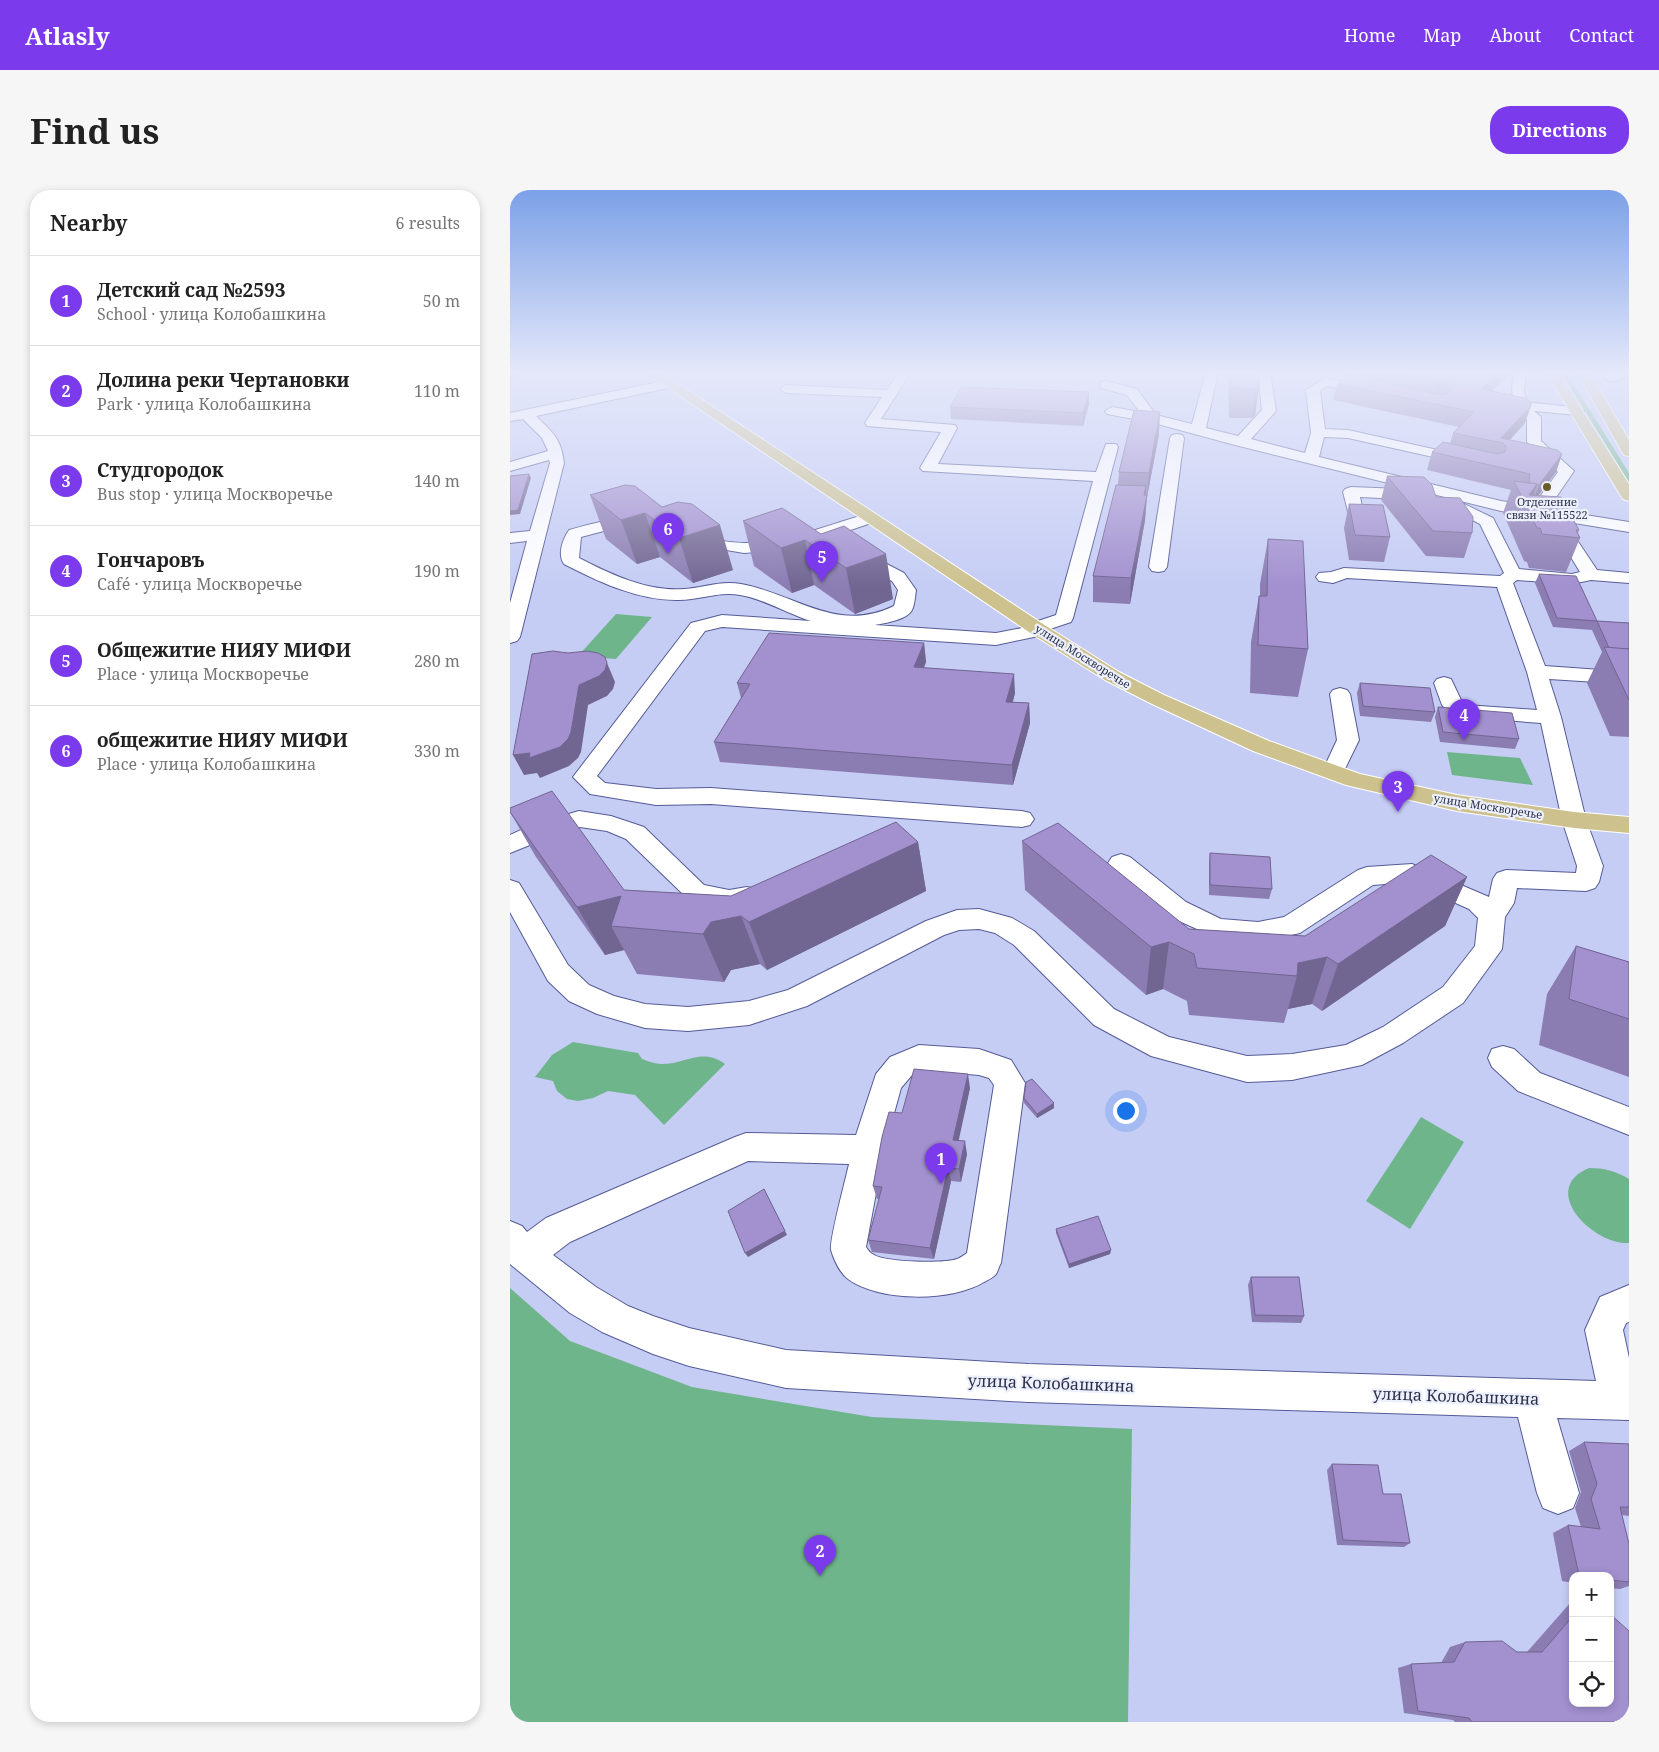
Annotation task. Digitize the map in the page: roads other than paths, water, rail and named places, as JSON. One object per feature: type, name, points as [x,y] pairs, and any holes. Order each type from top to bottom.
[{"type":"main road","name":"улица Москворечье","points":[[760,443],[1038,629],[1112,676],[1244,739],[1354,780],[1457,803],[1574,820],[1629,824]]},
{"type":"main road","points":[[1597,443],[1629,496]]},
{"type":"street","points":[[510,637],[557,463],[556,447],[553,443]]},
{"type":"street","points":[[941,443],[928,468],[1102,477]]},
{"type":"street","points":[[1158,567],[1176,443]]},
{"type":"street","points":[[1246,443],[1312,459],[1436,493],[1629,527]]},
{"type":"street","points":[[1312,459],[1316,443]]},
{"type":"street","points":[[1391,443],[1483,464]]},
{"type":"street","points":[[1536,443],[1566,471],[1537,512]]},
{"type":"street","points":[[1022,820],[711,796],[656,797],[598,789],[584,777],[698,627],[708,623],[722,621],[996,639],[1038,629],[1064,618],[1111,447]]},
{"type":"street","points":[[510,467],[525,461],[556,454]]},
{"type":"street","points":[[510,889],[558,973],[579,993],[607,1006],[646,1016],[688,1019],[749,1013],[797,998],[935,928],[957,920],[980,919],[1003,925],[1024,938],[1104,1017],[1162,1047],[1247,1069],[1292,1067],[1351,1056],[1393,1035],[1453,995],[1488,949],[1492,915],[1501,903],[1506,879],[1586,882],[1590,866],[1574,820],[1550,716],[1537,672],[1508,578],[1487,521],[1436,493],[1351,492],[1356,516]]},
{"type":"street","points":[[1096,502],[1114,502]]},
{"type":"street","points":[[1149,503],[1167,504]]},
{"type":"street","points":[[510,538],[575,534],[614,523],[634,521],[663,525],[691,539],[744,548],[771,546],[805,539],[871,518]]},
{"type":"street","points":[[575,534],[571,540],[570,560],[600,576],[638,588],[678,595],[731,588],[766,596],[802,612],[827,619],[858,621],[882,619],[903,610],[907,590],[898,577],[873,564],[849,559],[805,539]]},
{"type":"street","points":[[1571,544],[1591,575]]},
{"type":"street","points":[[1324,578],[1333,578],[1344,573],[1508,578],[1572,578],[1591,575],[1629,578]]},
{"type":"street","points":[[1537,672],[1629,678]]},
{"type":"street","points":[[1444,683],[1453,705],[1460,710],[1550,716]]},
{"type":"street","points":[[1333,772],[1348,740],[1340,694]]},
{"type":"street","points":[[510,845],[543,830],[579,820],[611,824],[635,833],[696,892],[729,899],[768,893]]},
{"type":"street","points":[[1121,863],[1177,910],[1217,928],[1258,932],[1291,926],[1366,876],[1412,873],[1478,902],[1492,915]]},
{"type":"street","points":[[919,1057],[979,1062],[1000,1069],[1010,1083],[982,1263],[961,1275],[942,1279],[886,1275],[866,1270],[851,1258],[848,1247],[868,1150],[887,1083],[901,1066],[919,1057]]},
{"type":"street","points":[[1503,1058],[1529,1082],[1629,1121]]},
{"type":"street","points":[[518,1247],[746,1147],[868,1150]]},
{"type":"street","name":"улица Колобашкина","points":[[518,1247],[582,1300],[615,1319],[653,1335],[689,1347],[786,1368],[1028,1383],[1624,1401]]},
{"type":"street","points":[[1624,1401],[1604,1330],[1613,1310],[1629,1303]]},
{"type":"street","points":[[1532,1398],[1558,1493]]},
{"type":"place","name":"Отделение связи №115522","points":[[1547,487]]},
{"type":"place","name":"общежитие НИЯУ МИФИ","points":[[668,554]]},
{"type":"place","name":"Общежитие НИЯУ МИФИ","points":[[822,582]]},
{"type":"place","name":"Гончаровъ","points":[[1464,740]]},
{"type":"place","name":"Студгородок","points":[[1398,812]]},
{"type":"place","name":"Детский сад №2593","points":[[941,1184]]},
{"type":"place","name":"Долина реки Чертановки","points":[[820,1576]]}]
